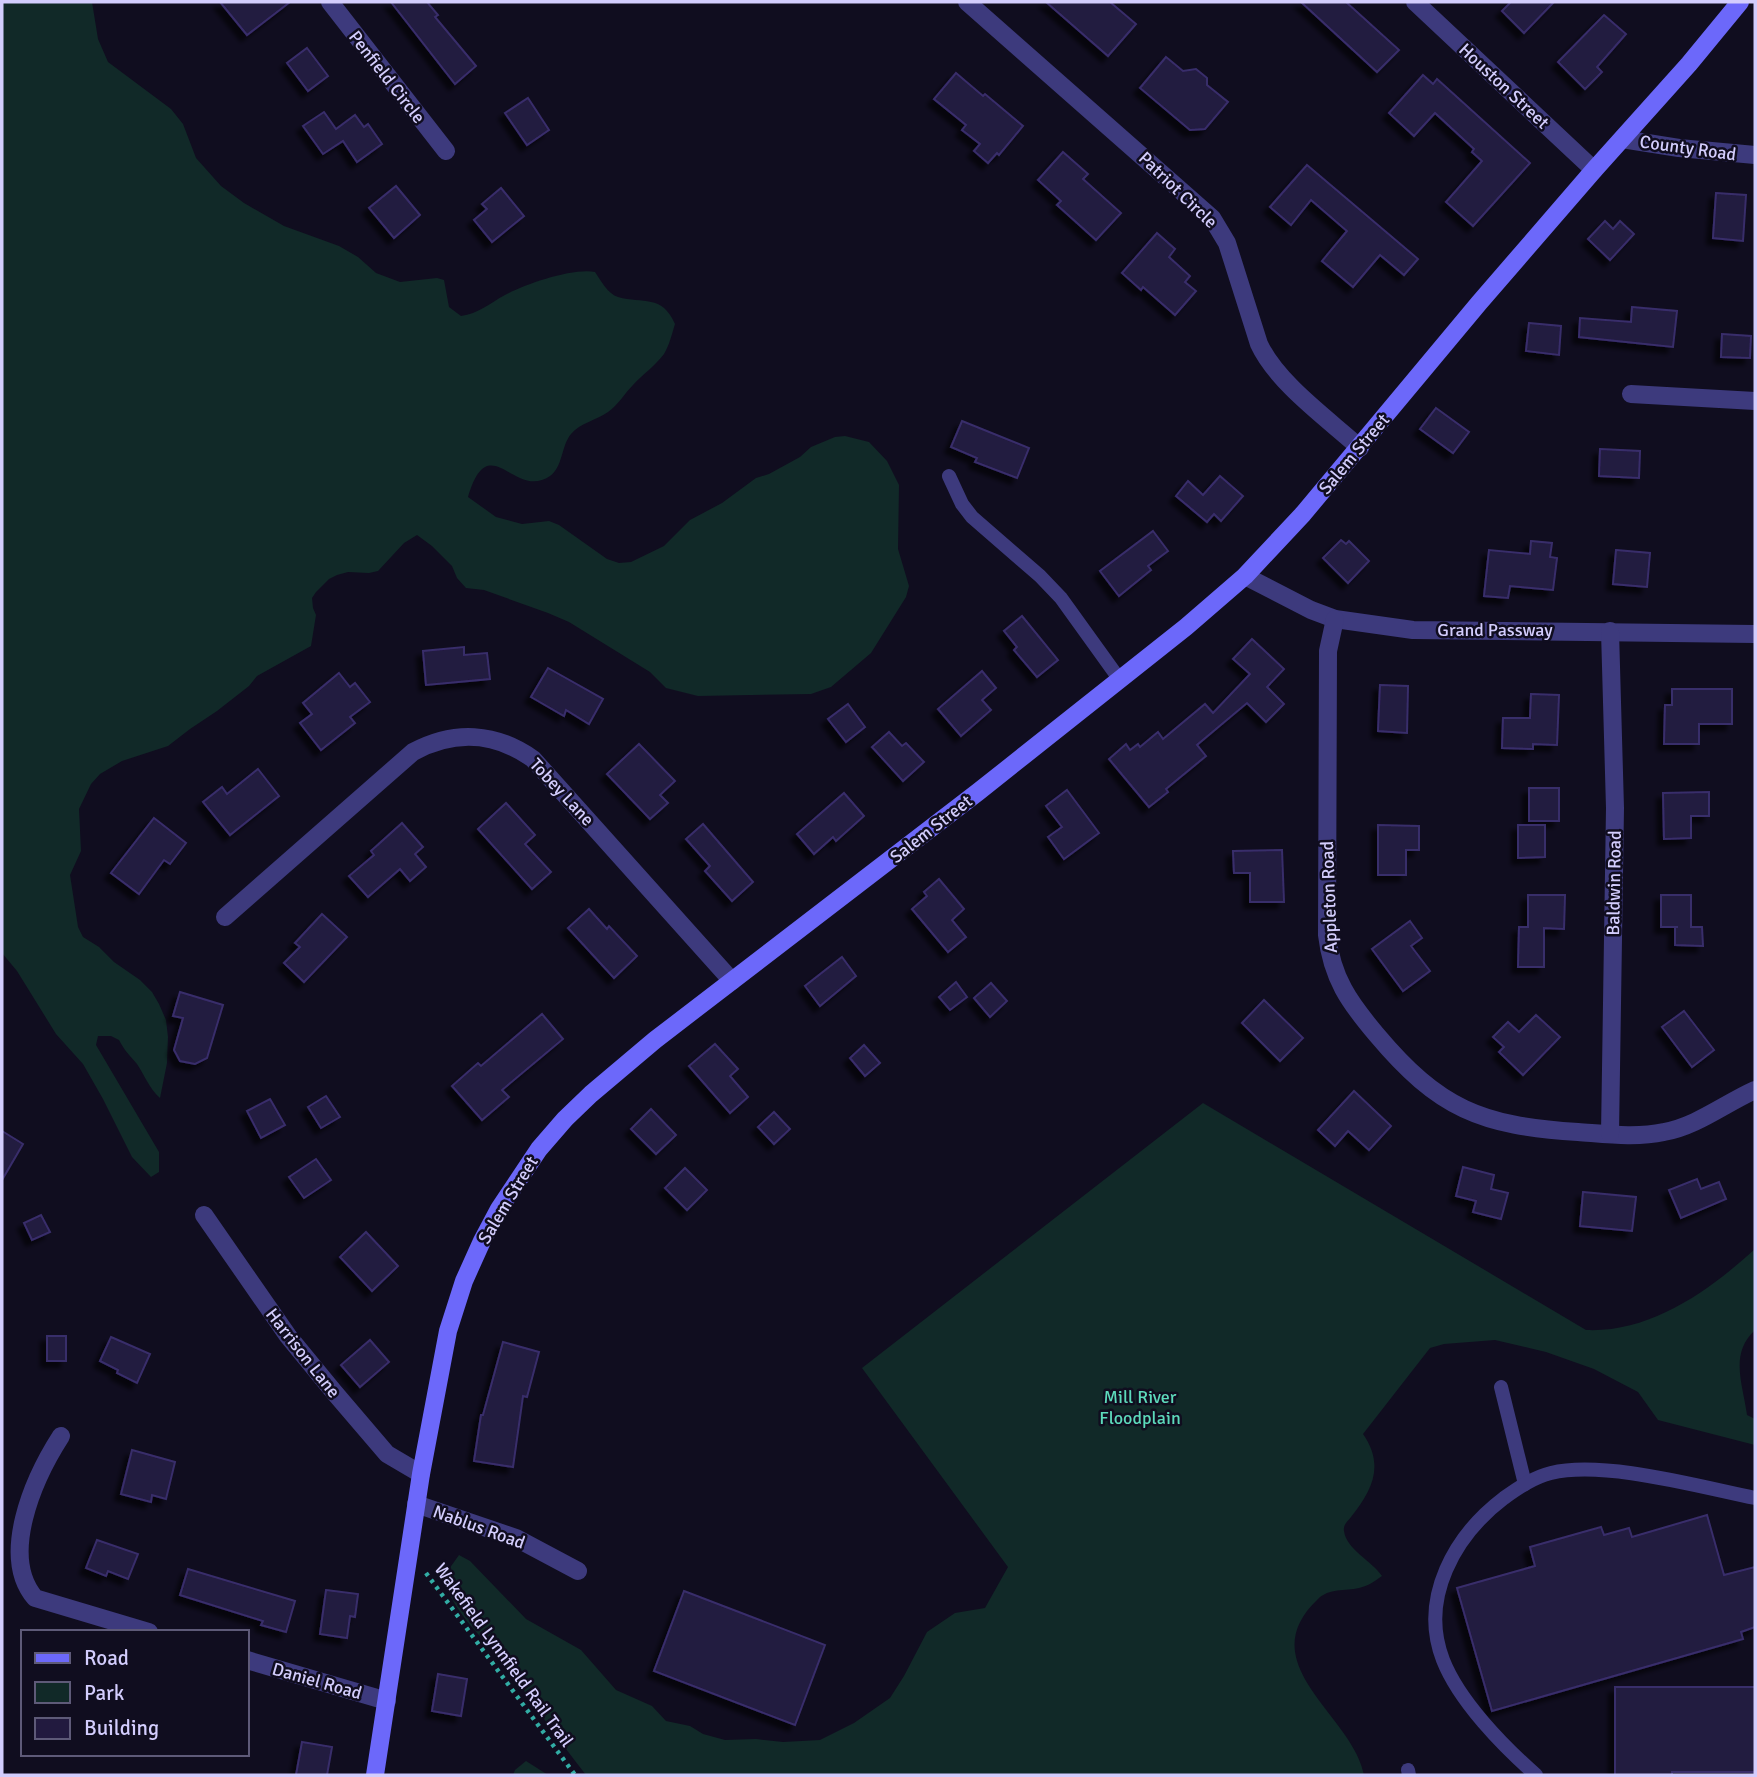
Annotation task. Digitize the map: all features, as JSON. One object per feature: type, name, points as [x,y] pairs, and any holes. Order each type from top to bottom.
[{"type":"main road","name":"Salem Street","points":[[376,1775],[421,1474],[440,1367],[455,1306],[482,1241],[506,1197],[539,1149],[575,1109],[655,1040],[937,824],[1120,680],[1245,576],[1360,448],[1479,303],[1740,2]]},
{"type":"street","name":"Penfield Circle","points":[[330,2],[446,151]]},
{"type":"street","name":"Patriot Circle","points":[[967,2],[1212,218],[1227,243],[1265,357],[1284,379],[1360,448]]},
{"type":"street","name":"Houston Street","points":[[1415,2],[1594,170]]},
{"type":"street","name":"County Road","points":[[1622,139],[1679,148],[1755,155]]},
{"type":"street","points":[[1630,394],[1755,401]]},
{"type":"street","name":"Grand Passway","points":[[1245,576],[1311,610],[1335,619],[1413,630],[1755,634]]},
{"type":"street","name":"Appleton Road","points":[[1335,619],[1328,651],[1327,936],[1330,959],[1344,992],[1356,1010],[1401,1063],[1432,1091],[1476,1115],[1508,1124],[1610,1135],[1660,1133],[1677,1129],[1755,1090]]},
{"type":"street","name":"Baldwin Road","points":[[1610,631],[1615,808],[1610,1135]]},
{"type":"street","name":"Tobey Lane","points":[[225,917],[413,752],[442,739],[474,736],[506,743],[533,759],[732,981]]},
{"type":"street","name":"Harrison Lane","points":[[204,1215],[255,1292],[334,1392],[387,1454],[421,1474]]},
{"type":"street","points":[[4,1530],[11,1513],[61,1436]]},
{"type":"street","name":"Nablus Road","points":[[416,1504],[516,1538],[578,1571]]},
{"type":"street","points":[[3,1557],[14,1581],[35,1598],[142,1630]]},
{"type":"street","name":"Daniel Road","points":[[248,1660],[387,1701]]},
{"type":"lane","points":[[949,476],[962,504],[972,517],[1040,576],[1061,598],[1120,680]]},
{"type":"lane","points":[[1501,1387],[1525,1484]]},
{"type":"lane","points":[[1536,1775],[1477,1714],[1450,1676],[1443,1658],[1436,1623],[1441,1588],[1455,1550],[1481,1517],[1525,1484],[1550,1473],[1583,1470],[1626,1473],[1755,1498]]},
{"type":"path","name":"Wakefield Lynnfield Rail Trail","points":[[410,1550],[575,1775]]},
{"type":"green space","points":[[2,2],[92,2],[98,39],[108,62],[171,109],[183,124],[196,158],[221,186],[284,226],[339,246],[358,257],[376,273],[400,282],[437,278],[444,280],[449,307],[461,316],[478,311],[525,286],[585,271],[595,272],[605,287],[618,297],[651,302],[664,308],[675,324],[664,354],[612,409],[571,434],[557,467],[550,476],[537,481],[525,480],[494,466],[485,467],[476,477],[468,497],[496,517],[522,524],[549,521],[559,525],[607,559],[619,563],[631,562],[664,546],[690,520],[722,503],[756,478],[769,474],[800,457],[811,447],[835,437],[845,436],[869,442],[887,461],[899,485],[898,549],[909,586],[906,597],[871,653],[831,687],[811,694],[698,696],[666,688],[650,672],[569,622],[484,590],[466,588],[457,578],[452,566],[417,535],[404,543],[378,571],[337,575],[316,592],[312,598],[316,615],[311,646],[257,676],[249,686],[168,746],[122,761],[100,774],[91,784],[79,809],[81,851],[70,875],[78,927],[83,937],[99,947],[152,992],[166,1020],[167,1063],[160,1098],[119,1040],[111,1036],[98,1036],[96,1045],[159,1152],[159,1172],[151,1177],[132,1157],[83,1064],[56,1034],[17,971],[2,953]]},
{"type":"green space","name":"Mill River Floodplain","points":[[1203,1103],[1586,1330],[1633,1324],[1678,1306],[1719,1279],[1755,1249],[1755,1330],[1742,1349],[1740,1370],[1747,1415],[1755,1419],[1755,1445],[1658,1420],[1638,1392],[1594,1369],[1546,1352],[1495,1340],[1444,1344],[1430,1348],[1363,1434],[1373,1457],[1373,1477],[1365,1497],[1344,1527],[1344,1531],[1349,1544],[1382,1576],[1362,1587],[1322,1595],[1300,1623],[1295,1645],[1299,1667],[1311,1689],[1356,1753],[1364,1775],[586,1775],[508,1669],[454,1602],[444,1576],[459,1555],[470,1561],[526,1619],[581,1650],[616,1690],[652,1706],[666,1721],[690,1726],[703,1734],[725,1740],[783,1742],[820,1740],[854,1723],[890,1698],[927,1632],[955,1613],[985,1608],[1008,1567],[862,1368]]},
{"type":"green space","points":[[526,1761],[548,1775],[513,1775]]},
{"type":"building","points":[[220,2],[290,2],[247,35]]},
{"type":"building","points":[[391,2],[427,2],[438,15],[435,17],[476,66],[455,84]]},
{"type":"building","points":[[1046,2],[1110,2],[1136,24],[1108,56]]},
{"type":"building","points":[[1301,2],[1346,2],[1399,50],[1377,72]]},
{"type":"building","points":[[1511,2],[1554,2],[1524,33],[1502,11]]},
{"type":"building","points":[[1604,15],[1626,34],[1597,67],[1602,72],[1585,89],[1558,62]]},
{"type":"building","points":[[307,48],[328,76],[308,91],[287,63]]},
{"type":"building","points":[[1166,57],[1183,71],[1196,69],[1207,78],[1207,85],[1228,102],[1205,129],[1190,130],[1140,88]]},
{"type":"building","points":[[956,73],[1023,126],[999,155],[997,153],[988,163],[974,151],[980,144],[962,130],[966,125],[934,99]]},
{"type":"building","points":[[1423,75],[1433,84],[1437,79],[1530,163],[1473,226],[1446,202],[1482,161],[1472,152],[1474,149],[1435,113],[1414,136],[1389,113]]},
{"type":"building","points":[[528,98],[549,130],[527,145],[505,113]]},
{"type":"building","points":[[324,112],[336,129],[355,115],[364,127],[368,124],[382,144],[357,162],[343,141],[323,154],[303,126]]},
{"type":"building","points":[[1063,152],[1088,174],[1083,179],[1121,213],[1096,240],[1057,205],[1061,201],[1038,180]]},
{"type":"building","points":[[1307,165],[1418,259],[1404,275],[1380,255],[1353,287],[1322,261],[1347,231],[1311,200],[1291,225],[1270,207]]},
{"type":"building","points":[[396,186],[420,215],[394,238],[369,208]]},
{"type":"building","points":[[501,188],[524,216],[492,242],[474,220],[487,209],[482,204]]},
{"type":"building","points":[[1716,193],[1746,195],[1743,241],[1713,238]]},
{"type":"building","points":[[1605,221],[1613,229],[1620,221],[1634,234],[1610,260],[1588,239]]},
{"type":"building","points":[[1157,233],[1175,249],[1169,257],[1190,276],[1185,282],[1196,291],[1175,315],[1122,273]]},
{"type":"building","points":[[1632,307],[1677,311],[1673,347],[1579,337],[1580,318],[1631,322]]},
{"type":"building","points":[[1529,323],[1561,326],[1559,355],[1526,351]]},
{"type":"building","points":[[1722,334],[1751,336],[1750,358],[1721,357]]},
{"type":"building","points":[[1436,408],[1469,432],[1453,453],[1420,429]]},
{"type":"building","points":[[962,421],[1029,448],[1017,478],[975,462],[977,458],[951,447]]},
{"type":"building","points":[[1600,449],[1640,451],[1639,478],[1599,476]]},
{"type":"building","points":[[1220,476],[1243,496],[1221,521],[1214,514],[1207,522],[1176,496],[1188,481],[1203,495]]},
{"type":"building","points":[[1153,531],[1168,551],[1148,566],[1151,570],[1119,596],[1100,571]]},
{"type":"building","points":[[1341,540],[1346,544],[1349,541],[1369,561],[1348,583],[1323,558]]},
{"type":"building","points":[[1531,541],[1552,543],[1550,557],[1557,558],[1553,590],[1510,586],[1508,598],[1484,596],[1489,550],[1530,554]]},
{"type":"building","points":[[1616,550],[1650,553],[1647,587],[1613,584]]},
{"type":"building","points":[[1022,616],[1058,660],[1037,677],[1014,650],[1017,647],[1004,631]]},
{"type":"building","points":[[1252,639],[1284,669],[1267,687],[1284,704],[1266,722],[1247,703],[1197,745],[1206,756],[1149,807],[1109,759],[1126,744],[1130,750],[1138,744],[1140,747],[1158,732],[1163,739],[1205,704],[1213,713],[1250,674],[1233,659]]},
{"type":"building","points":[[464,647],[464,655],[487,653],[490,679],[426,685],[423,651]]},
{"type":"building","points":[[548,668],[603,699],[589,724],[566,710],[564,716],[531,697]]},
{"type":"building","points":[[982,671],[996,688],[982,700],[991,710],[961,736],[938,709]]},
{"type":"building","points":[[339,673],[350,687],[355,683],[370,702],[350,717],[355,723],[321,750],[300,723],[312,714],[303,703]]},
{"type":"building","points":[[1380,685],[1408,686],[1407,733],[1378,731]]},
{"type":"building","points":[[1672,689],[1732,689],[1732,724],[1699,724],[1699,744],[1664,744],[1665,705],[1672,705]]},
{"type":"building","points":[[1531,694],[1559,695],[1557,745],[1533,744],[1533,749],[1502,748],[1503,718],[1530,718]]},
{"type":"building","points":[[848,704],[865,727],[846,742],[828,719]]},
{"type":"building","points":[[889,732],[902,746],[906,743],[924,762],[903,781],[872,747]]},
{"type":"building","points":[[639,744],[675,781],[660,795],[668,803],[650,819],[607,774]]},
{"type":"building","points":[[258,769],[279,796],[230,835],[203,802],[222,787],[227,794]]},
{"type":"building","points":[[1529,788],[1559,788],[1559,821],[1529,821]]},
{"type":"building","points":[[1067,790],[1099,833],[1064,859],[1048,837],[1062,827],[1046,806]]},
{"type":"building","points":[[1709,792],[1709,816],[1691,816],[1691,838],[1664,839],[1663,793]]},
{"type":"building","points":[[844,793],[864,816],[836,841],[833,837],[814,854],[797,834]]},
{"type":"building","points":[[506,803],[535,835],[525,844],[551,872],[532,889],[478,829]]},
{"type":"building","points":[[154,818],[186,843],[170,864],[164,860],[139,894],[111,873]]},
{"type":"building","points":[[402,823],[423,847],[415,854],[426,867],[410,881],[400,869],[368,897],[349,876],[374,855],[371,851]]},
{"type":"building","points":[[703,824],[753,882],[732,901],[705,871],[710,866],[686,839]]},
{"type":"building","points":[[1378,825],[1419,826],[1419,850],[1406,850],[1406,875],[1378,875]]},
{"type":"building","points":[[1518,825],[1545,825],[1545,857],[1518,858]]},
{"type":"building","points":[[1282,850],[1284,902],[1250,902],[1250,873],[1234,873],[1233,851]]},
{"type":"building","points":[[939,879],[964,909],[952,920],[966,937],[948,952],[912,909],[927,896],[924,892]]},
{"type":"building","points":[[1528,895],[1565,895],[1564,929],[1544,928],[1544,967],[1518,967],[1519,927],[1528,927]]},
{"type":"building","points":[[1661,895],[1691,895],[1691,927],[1702,927],[1703,946],[1675,945],[1675,927],[1661,927]]},
{"type":"building","points":[[589,909],[637,956],[614,978],[568,928]]},
{"type":"building","points":[[322,914],[347,937],[304,982],[284,963],[300,947],[295,943]]},
{"type":"building","points":[[1410,921],[1422,938],[1411,946],[1430,971],[1403,991],[1372,949]]},
{"type":"building","points":[[842,957],[856,976],[820,1006],[805,986]]},
{"type":"building","points":[[956,982],[967,997],[950,1010],[939,997]]},
{"type":"building","points":[[991,983],[1007,1001],[990,1017],[974,998]]},
{"type":"building","points":[[180,992],[223,1005],[207,1058],[195,1064],[180,1061],[174,1050],[183,1018],[173,1016]]},
{"type":"building","points":[[1264,1000],[1303,1038],[1280,1061],[1242,1023]]},
{"type":"building","points":[[1684,1011],[1714,1050],[1692,1067],[1662,1027]]},
{"type":"building","points":[[542,1014],[563,1039],[502,1090],[509,1097],[482,1120],[452,1086],[478,1063],[481,1066]]},
{"type":"building","points":[[1536,1015],[1560,1037],[1523,1075],[1499,1052],[1504,1047],[1493,1037],[1508,1022],[1519,1032]]},
{"type":"building","points":[[715,1044],[738,1069],[730,1076],[748,1097],[730,1113],[689,1066]]},
{"type":"building","points":[[864,1045],[880,1063],[865,1076],[850,1058]]},
{"type":"building","points":[[1354,1091],[1391,1126],[1369,1150],[1348,1131],[1335,1146],[1318,1130]]},
{"type":"building","points":[[326,1096],[340,1117],[321,1128],[308,1107]]},
{"type":"building","points":[[270,1099],[285,1125],[261,1138],[247,1111]]},
{"type":"building","points":[[651,1109],[676,1135],[656,1154],[631,1129]]},
{"type":"building","points":[[774,1112],[790,1129],[774,1144],[758,1127]]},
{"type":"building","points":[[2,1131],[23,1144],[2,1180]]},
{"type":"building","points":[[316,1159],[331,1180],[304,1198],[289,1177]]},
{"type":"building","points":[[1463,1167],[1494,1175],[1491,1189],[1508,1193],[1501,1219],[1473,1212],[1476,1201],[1456,1196]]},
{"type":"building","points":[[685,1168],[707,1190],[687,1210],[665,1188]]},
{"type":"building","points":[[1697,1179],[1701,1189],[1719,1182],[1726,1199],[1681,1218],[1669,1190]]},
{"type":"building","points":[[1583,1192],[1636,1197],[1632,1231],[1580,1226]]},
{"type":"building","points":[[41,1215],[50,1232],[32,1240],[24,1223]]},
{"type":"building","points":[[366,1232],[398,1266],[372,1291],[340,1257]]},
{"type":"building","points":[[47,1336],[66,1336],[66,1361],[47,1361]]},
{"type":"building","points":[[111,1337],[150,1354],[137,1383],[100,1361]]},
{"type":"building","points":[[370,1340],[389,1362],[360,1387],[341,1365]]},
{"type":"building","points":[[503,1342],[539,1352],[527,1397],[523,1396],[513,1467],[474,1461],[481,1415]]},
{"type":"building","points":[[132,1450],[175,1462],[166,1499],[152,1495],[151,1502],[121,1494]]},
{"type":"building","points":[[1707,1515],[1724,1575],[1755,1567],[1755,1627],[1741,1632],[1743,1639],[1492,1711],[1457,1588],[1535,1566],[1530,1547],[1601,1527],[1604,1535],[1629,1528],[1632,1537]]},
{"type":"building","points":[[97,1540],[138,1554],[128,1579],[108,1571],[106,1576],[86,1568]]},
{"type":"building","points":[[188,1569],[295,1601],[286,1632],[261,1625],[263,1621],[180,1595]]},
{"type":"building","points":[[326,1590],[358,1594],[355,1617],[350,1616],[347,1638],[320,1634]]},
{"type":"building","points":[[684,1591],[825,1645],[795,1725],[654,1671]]},
{"type":"building","points":[[438,1674],[467,1679],[461,1716],[432,1711]]},
{"type":"building","points":[[1615,1687],[1755,1687],[1755,1772],[1615,1775]]},
{"type":"building","points":[[302,1742],[332,1747],[327,1775],[296,1775]]}]
